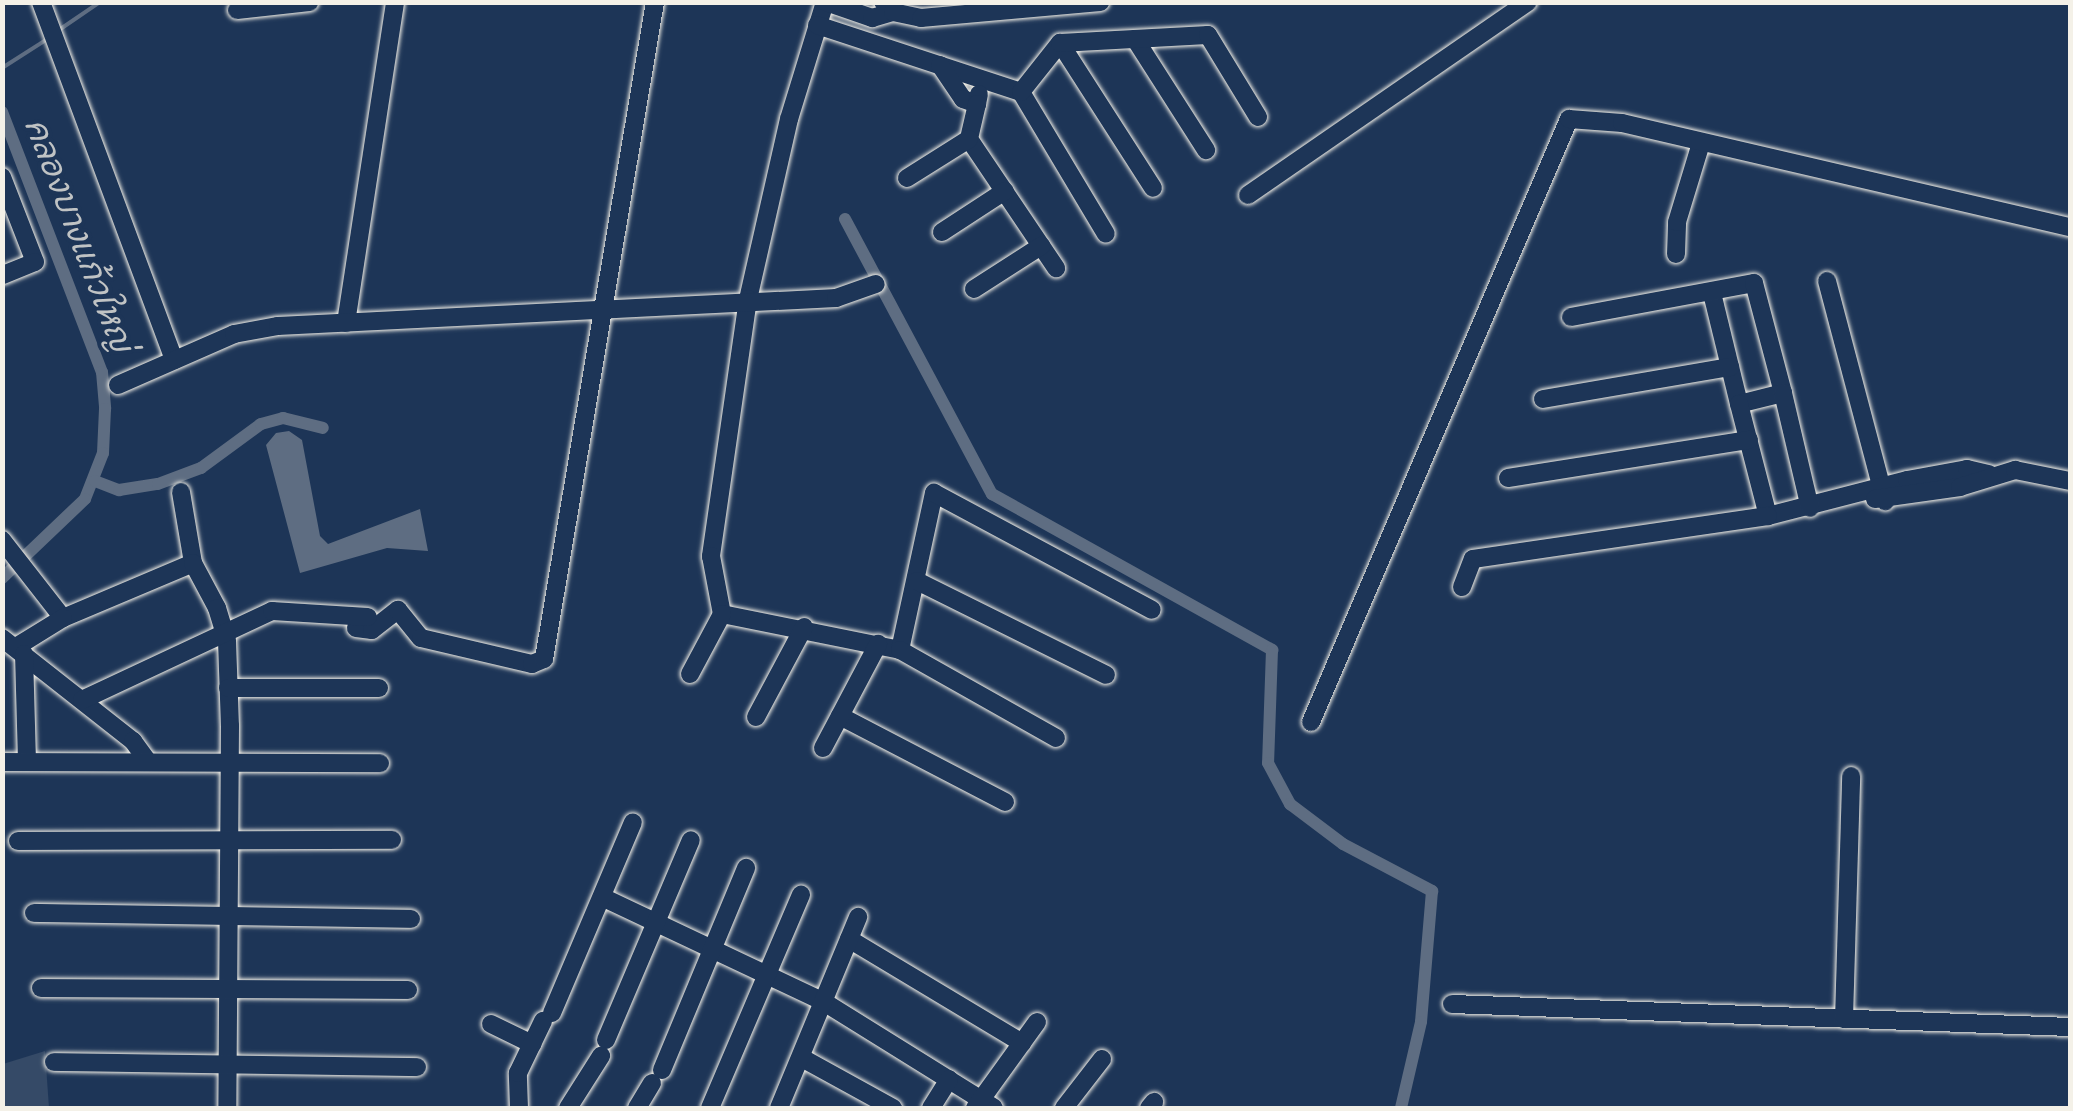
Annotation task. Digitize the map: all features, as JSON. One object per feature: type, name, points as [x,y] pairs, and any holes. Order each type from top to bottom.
[{"type":"street","points":[[41,2],[174,360]]},
{"type":"street","points":[[237,10],[310,2]]},
{"type":"street","points":[[346,322],[395,2]]},
{"type":"street","points":[[82,700],[272,612],[362,622],[372,630],[398,610],[421,638],[532,664],[544,659],[655,2]]},
{"type":"street","points":[[690,674],[722,614],[711,556],[748,299],[817,24],[826,2],[872,18],[888,7],[955,9],[1100,2]]},
{"type":"street","points":[[1248,196],[1528,2]]},
{"type":"street","points":[[817,24],[1021,92],[1106,234]]},
{"type":"street","points":[[1021,92],[1060,43],[1208,34],[1258,117]]},
{"type":"street","points":[[1136,38],[1206,150]]},
{"type":"street","points":[[1060,43],[1154,188]]},
{"type":"street","points":[[940,65],[963,99],[977,104]]},
{"type":"street","points":[[965,73],[979,93],[970,139],[1056,268]]},
{"type":"street","points":[[1311,722],[1482,332],[1564,124],[1622,124],[2070,227]]},
{"type":"street","points":[[907,178],[970,139]]},
{"type":"street","points":[[1676,254],[1677,222],[1701,143]]},
{"type":"street","points":[[2,275],[35,262],[5,189]]},
{"type":"street","points":[[942,232],[1005,191]]},
{"type":"street","points":[[974,289],[1042,246]]},
{"type":"street","points":[[1827,281],[1883,493]]},
{"type":"street","points":[[118,385],[254,330],[748,299],[836,298],[876,284]]},
{"type":"street","points":[[1571,317],[1754,284],[1810,508]]},
{"type":"street","points":[[1712,293],[1768,516]]},
{"type":"street","points":[[1543,399],[1730,368]]},
{"type":"street","points":[[1739,404],[1784,393]]},
{"type":"street","points":[[1508,478],[1749,440]]},
{"type":"street","points":[[1462,587],[1473,559],[1768,516],[1883,493],[1968,469],[1989,474],[2015,470],[2070,481]]},
{"type":"street","points":[[180,492],[193,563],[224,631],[230,762],[227,1108]]},
{"type":"street","points":[[900,650],[934,493],[1152,610]]},
{"type":"street","points":[[2,540],[64,618]]},
{"type":"street","points":[[14,646],[64,618],[193,563]]},
{"type":"street","points":[[917,581],[1106,675]]},
{"type":"street","points":[[722,614],[804,627],[900,650],[1056,738]]},
{"type":"street","points":[[756,717],[804,627]]},
{"type":"street","points":[[823,748],[878,644]]},
{"type":"street","points":[[14,646],[133,740],[148,762]]},
{"type":"street","points":[[14,646],[27,762]]},
{"type":"street","points":[[228,688],[379,688]]},
{"type":"street","points":[[840,716],[1005,802]]},
{"type":"street","points":[[3,762],[380,763]]},
{"type":"street","points":[[1844,1019],[1851,776]]},
{"type":"street","points":[[520,1108],[518,1073],[548,1017],[633,822]]},
{"type":"street","points":[[18,840],[392,840]]},
{"type":"street","points":[[568,1108],[604,1048],[691,840]]},
{"type":"street","points":[[636,1108],[657,1076],[746,868]]},
{"type":"street","points":[[710,1108],[801,895]]},
{"type":"street","points":[[602,897],[824,1002],[949,1080],[983,1106],[1037,1022]]},
{"type":"street","points":[[34,912],[411,919]]},
{"type":"street","points":[[779,1108],[858,917]]},
{"type":"street","points":[[850,939],[1022,1043]]},
{"type":"street","points":[[41,988],[408,990]]},
{"type":"street","points":[[1452,1004],[2070,1027]]},
{"type":"street","points":[[491,1024],[532,1044]]},
{"type":"street","points":[[802,1058],[893,1108]]},
{"type":"street","points":[[1064,1108],[1102,1060]]},
{"type":"street","points":[[54,1062],[417,1068]]},
{"type":"street","points":[[931,1108],[949,1080]]},
{"type":"shaded area","points":[[289,431],[302,440],[320,536],[328,544],[420,509],[428,551],[387,548],[300,573],[266,445],[276,433]]},
{"type":"shaded area","points":[[45,1051],[49,1108],[3,1108],[3,1064]]},
{"type":"waterway","points":[[56,32],[100,2]]},
{"type":"waterway","points":[[2,68],[49,38]]},
{"type":"waterway","name":"คลองบางแก้วใหญ่","points":[[2,112],[102,372],[105,409],[103,453],[85,499],[2,578]]},
{"type":"waterway","points":[[845,219],[992,494],[1272,650],[1268,763],[1290,804],[1343,844],[1432,891],[1421,1022],[1401,1108]]},
{"type":"waterway","points":[[95,481],[119,490],[158,484],[201,468],[261,424],[283,418],[323,428]]}]
